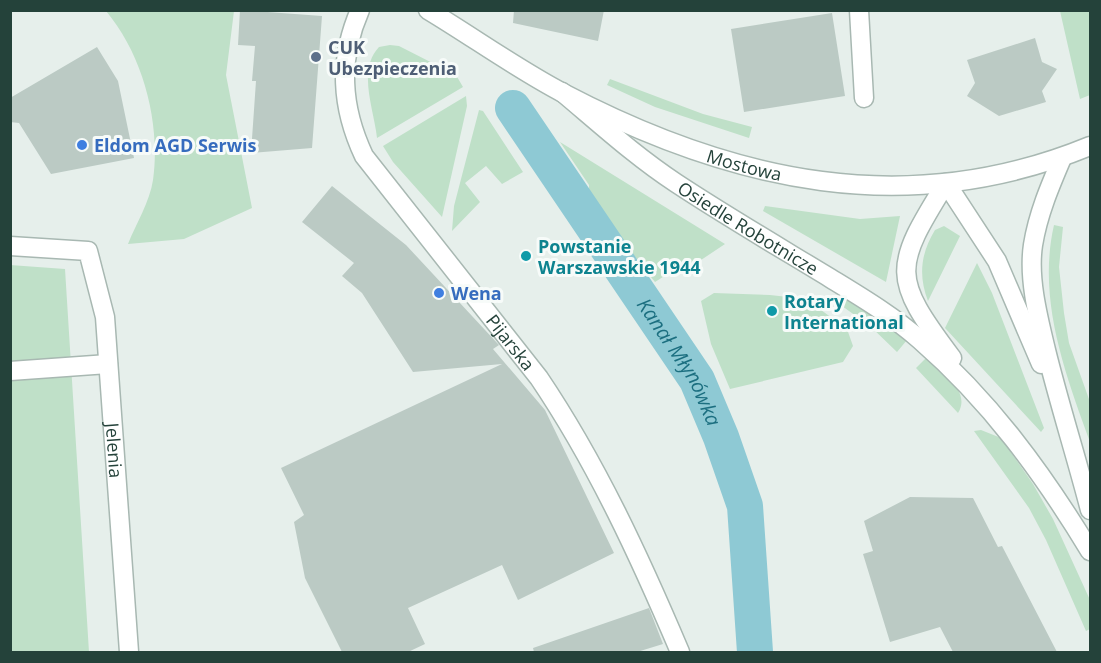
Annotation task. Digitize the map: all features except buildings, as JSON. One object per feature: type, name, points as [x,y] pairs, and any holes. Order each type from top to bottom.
[{"type":"street","name":"Pijarska","points":[[360,10],[347,48],[344,81],[348,114],[364,156],[543,396],[562,412],[637,551],[680,652]]},
{"type":"street","name":"Mostowa","points":[[428,10],[562,92],[673,145],[750,170],[852,185],[946,183],[1024,170],[1090,146]]},
{"type":"street","points":[[859,10],[864,98]]},
{"type":"street","name":"Osiedle Robotnicze","points":[[562,92],[637,155],[676,183],[899,323],[920,340],[990,409]]},
{"type":"street","points":[[1062,158],[1045,197],[1033,246],[1033,281],[1039,320],[1064,420],[1089,501]]},
{"type":"street","name":"Osiedle Robotnicze","points":[[946,183],[910,245],[906,276],[909,293],[919,314],[990,409],[1045,477],[1090,551]]},
{"type":"street","points":[[946,183],[997,261],[1064,420]]},
{"type":"street","name":"Jelenia","points":[[10,246],[88,251],[105,317],[129,652]]},
{"type":"street","points":[[10,371],[108,364]]},
{"type":"green space","points":[[106,11],[234,11],[226,75],[252,208],[184,239],[128,244],[146,204],[153,180],[154,136],[151,113],[139,69],[130,48]]},
{"type":"green space","points":[[1060,11],[1090,11],[1090,95],[1080,99]]},
{"type":"green space","points":[[399,46],[456,75],[463,87],[377,138],[369,90],[369,67],[372,56],[379,47]]},
{"type":"green space","points":[[610,79],[703,114],[752,127],[749,138],[655,107],[607,85]]},
{"type":"green space","points":[[466,96],[467,106],[442,217],[393,162],[383,146]]},
{"type":"green space","points":[[479,110],[483,111],[523,172],[502,184],[486,166],[465,183],[480,202],[452,231],[454,206]]},
{"type":"green space","points":[[560,142],[725,244],[689,268],[685,263],[655,282],[607,222],[589,195],[589,185]]},
{"type":"green space","points":[[765,206],[860,219],[900,216],[886,282],[763,211]]},
{"type":"green space","points":[[1054,225],[1063,227],[1059,267],[1064,313],[1069,343],[1090,402],[1090,442],[1063,363],[1051,308],[1049,280]]},
{"type":"green space","points":[[944,226],[960,236],[928,301],[923,282],[922,264],[935,230]]},
{"type":"green space","points":[[977,263],[992,293],[1044,428],[1041,432],[945,328]]},
{"type":"green space","points":[[10,265],[65,269],[89,652],[11,652]]},
{"type":"green space","points":[[714,293],[806,299],[847,329],[853,346],[843,362],[730,389],[711,344],[701,301]]},
{"type":"green space","points":[[847,299],[907,340],[897,352],[870,326],[842,306]]},
{"type":"green space","points":[[927,357],[958,389],[961,405],[958,413],[916,368]]},
{"type":"green space","points":[[981,430],[1001,438],[1033,484],[1053,519],[1090,600],[1090,629],[1086,631],[1046,540],[1029,508],[974,431]]},
{"type":"waterway","name":"Kanał Młynówka","points":[[513,108],[697,380],[721,437],[745,506],[755,652]]},
{"type":"place","name":"CUK Ubezpieczenia","points":[[316,57]]},
{"type":"place","name":"Eldom AGD Serwis","points":[[82,145]]},
{"type":"place","name":"Powstanie Warszawskie 1944","points":[[526,256]]},
{"type":"place","name":"Wena","points":[[439,293]]},
{"type":"place","name":"Rotary International","points":[[772,311]]}]
